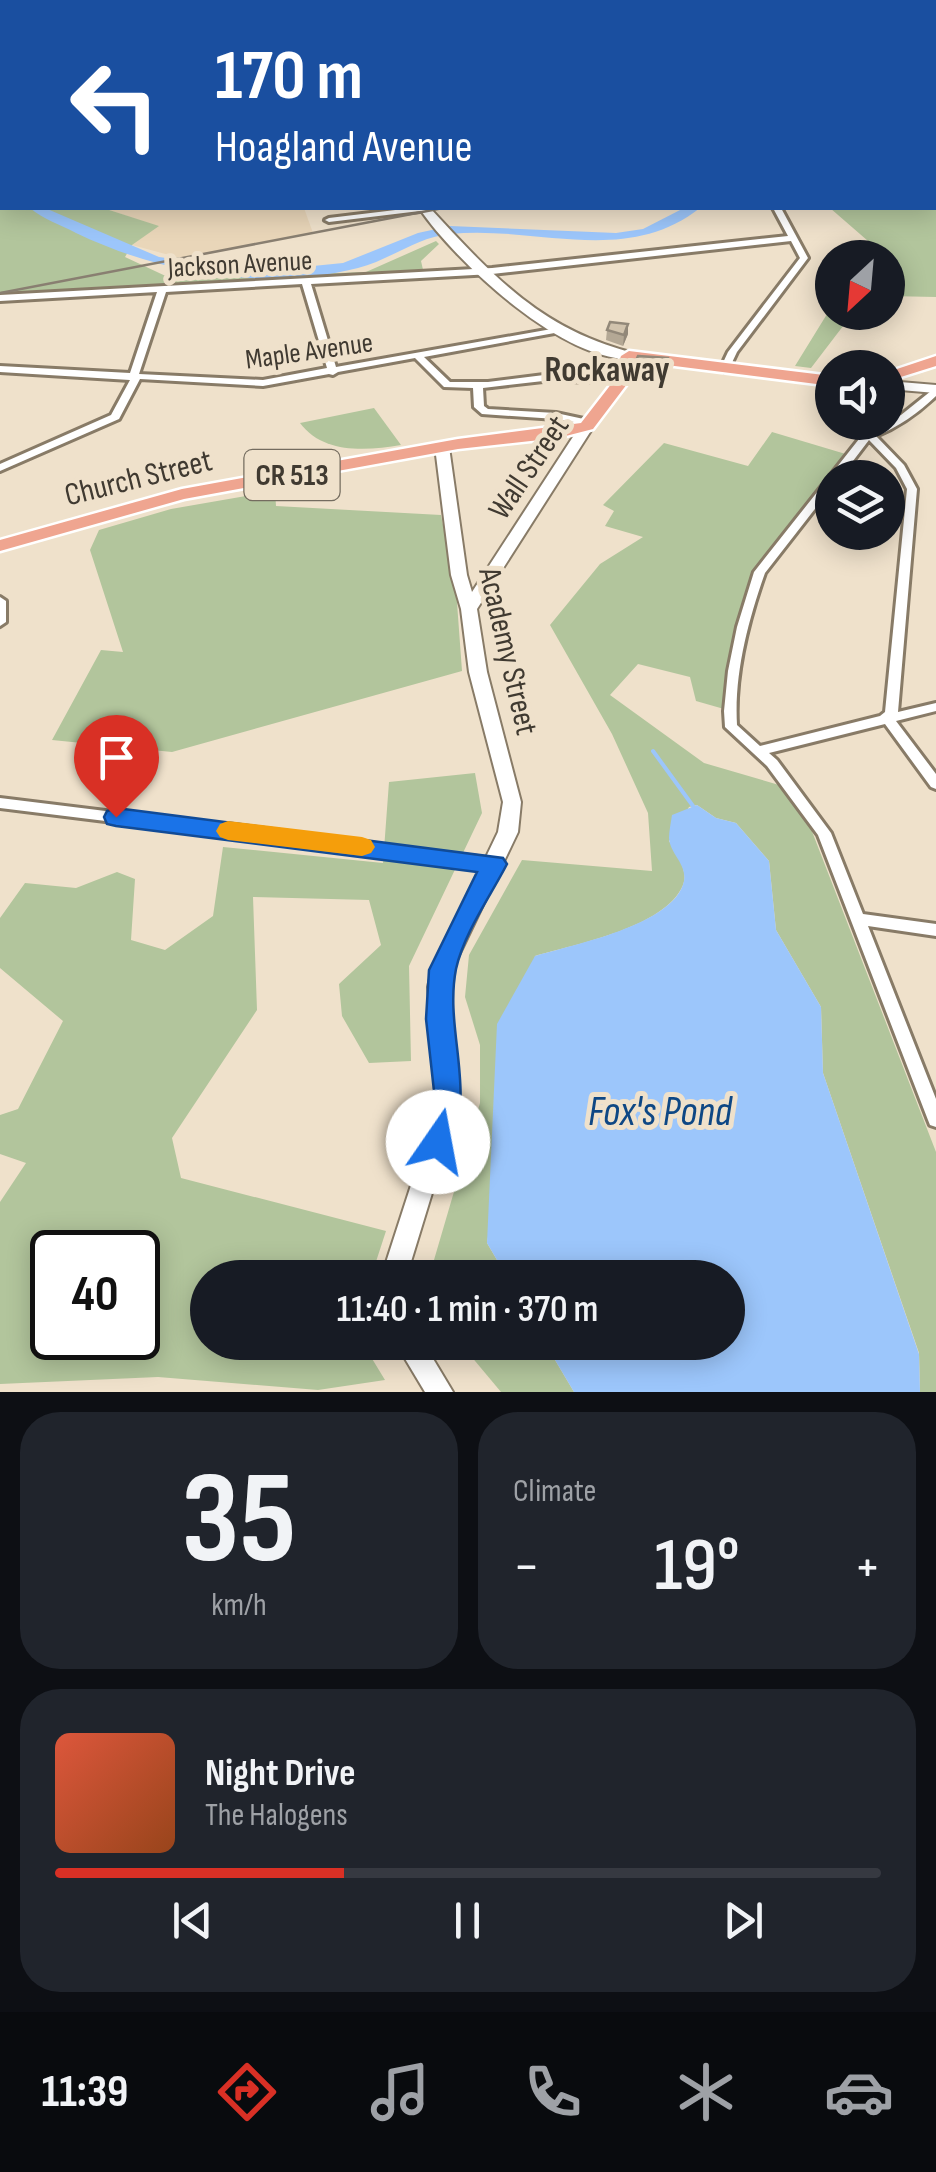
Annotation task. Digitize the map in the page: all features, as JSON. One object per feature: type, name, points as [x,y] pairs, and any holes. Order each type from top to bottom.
[{"type":"main road","points":[[629,356],[815,382]]},
{"type":"main road","name":"Wall Street","points":[[584,430],[610,398],[629,356]]},
{"type":"main road","points":[[905,371],[936,361]]},
{"type":"main road","name":"Church Street","points":[[0,546],[158,499],[442,447],[584,430]]},
{"type":"street","points":[[328,220],[409,210]]},
{"type":"street","points":[[427,210],[506,296],[599,350],[629,356]]},
{"type":"street","points":[[725,369],[733,352],[804,258],[779,210]]},
{"type":"street","name":"Jackson Avenue","points":[[0,298],[482,271],[794,238]]},
{"type":"street","points":[[306,283],[334,372]]},
{"type":"street","points":[[0,468],[116,417],[135,378],[162,289]]},
{"type":"street","name":"Maple Avenue","points":[[0,369],[253,384],[560,329]]},
{"type":"street","points":[[418,356],[443,384],[478,386],[622,374]]},
{"type":"street","points":[[478,386],[479,407],[486,412],[556,416],[584,430]]},
{"type":"street","points":[[905,386],[936,389]]},
{"type":"street","points":[[905,415],[936,389]]},
{"type":"street","name":"Wall Street","points":[[469,609],[584,430]]},
{"type":"street","points":[[858,440],[760,572],[732,684],[730,718],[740,736],[761,750],[824,833],[936,1120]]},
{"type":"street","points":[[876,440],[900,467],[912,488],[888,716],[936,784]]},
{"type":"street","name":"Academy Street","points":[[400,1260],[448,1105],[439,987],[442,970],[494,864],[510,825],[512,802],[478,672],[442,447]]},
{"type":"street","points":[[460,578],[489,577]]},
{"type":"street","points":[[0,602],[0,622]]},
{"type":"street","points":[[761,750],[936,706]]},
{"type":"street","points":[[0,803],[494,864]]},
{"type":"street","points":[[858,918],[936,930]]},
{"type":"street","points":[[420,1360],[440,1392]]},
{"type":"shaded area","points":[[109,210],[305,210],[313,233],[184,259],[132,245],[157,226]]},
{"type":"green space","points":[[0,210],[109,210],[159,226],[132,245],[125,257],[172,279],[366,272],[436,241],[439,244],[421,261],[424,274],[0,296]]},
{"type":"green space","points":[[832,210],[936,210],[936,297],[905,296],[905,240],[867,240]]},
{"type":"green space","points":[[817,330],[840,330],[825,350],[815,350],[811,368],[795,366]]},
{"type":"green space","points":[[374,408],[401,445],[346,448],[321,440],[300,423]]},
{"type":"green space","points":[[772,432],[849,455],[845,460],[815,460],[815,499],[769,558],[724,709],[696,701],[690,677],[638,664],[610,695],[704,763],[796,790],[936,1152],[936,1392],[920,1392],[919,1353],[823,1073],[821,1007],[776,930],[769,861],[736,823],[716,818],[697,805],[689,807],[669,841],[684,874],[683,885],[673,900],[658,913],[617,932],[535,956],[487,1243],[497,1260],[434,1260],[480,1103],[480,1045],[465,997],[469,955],[522,860],[652,871],[648,813],[612,734],[550,625],[600,564],[643,537],[605,526],[614,511],[603,505],[664,443],[748,466]]},
{"type":"green space","points":[[275,491],[276,506],[441,515],[456,589],[462,671],[172,752],[52,740],[101,650],[123,652],[90,550],[99,530],[171,509]]},
{"type":"green space","points":[[475,773],[482,813],[409,966],[411,1061],[369,1063],[342,1016],[339,984],[381,945],[369,900],[253,897],[257,1010],[172,1138],[181,1178],[386,1231],[377,1260],[190,1260],[190,1360],[373,1360],[385,1380],[318,1390],[158,1377],[0,1384],[0,1202],[26,1163],[0,1154],[0,1115],[18,1109],[63,1021],[0,968],[0,918],[25,883],[76,888],[117,872],[135,879],[131,940],[165,950],[213,916],[223,847],[383,863],[389,782]]},
{"type":"green space","points":[[474,1360],[555,1360],[574,1392],[501,1392]]},
{"type":"water","name":"Fox's Pond","points":[[697,805],[716,818],[736,823],[769,861],[776,930],[821,1007],[823,1073],[919,1354],[920,1392],[574,1392],[555,1360],[745,1360],[745,1260],[497,1260],[487,1243],[497,1024],[535,956],[620,931],[662,910],[676,896],[684,875],[670,844],[672,815]]},
{"type":"building","points":[[610,322],[628,324],[624,335],[607,330]]},
{"type":"building","points":[[638,356],[668,358],[667,371],[634,365]]},
{"type":"waterway","points":[[40,210],[154,260],[209,270],[256,272],[357,264],[422,236],[450,230],[592,238],[640,234],[690,210]]},
{"type":"waterway","points":[[653,751],[693,806]]},
{"type":"railway","points":[[0,293],[433,210]]},
{"type":"slow traffic","points":[[228,831],[362,847]]},
{"type":"district","name":"Rockaway","points":[[607,369]]},
{"type":"route","points":[[116,817],[494,864],[442,970],[440,1019],[448,1105],[438,1142]]}]
